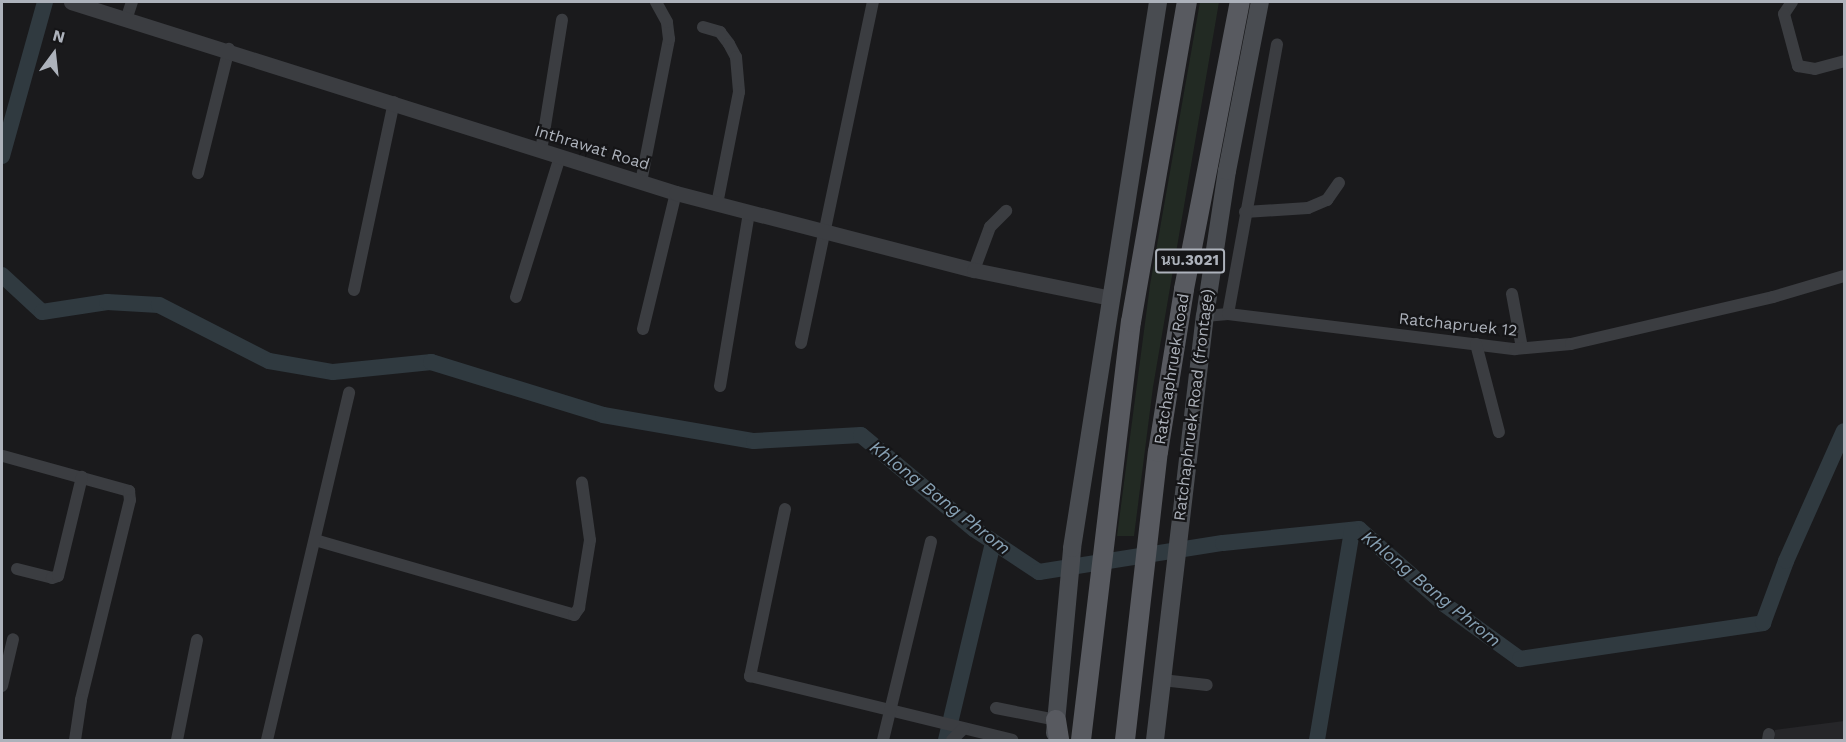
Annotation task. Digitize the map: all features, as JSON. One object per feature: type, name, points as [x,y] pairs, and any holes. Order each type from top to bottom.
[{"type":"main road","points":[[1057,741],[1056,720],[1072,548],[1158,2]]},
{"type":"main road","name":"นบ.3021","points":[[1081,741],[1111,472],[1131,322],[1187,2]]},
{"type":"main road","name":"Ratchaphruek Road","points":[[1125,741],[1138,605],[1184,289],[1240,2]]},
{"type":"main road","name":"Ratchaphruek Road (frontage)","points":[[1155,741],[1179,516],[1205,316],[1227,171],[1260,2]]},
{"type":"street","name":"Inthrawat Road","points":[[71,2],[229,49],[676,193],[974,270],[1110,298]]},
{"type":"street","points":[[127,17],[132,2]]},
{"type":"street","points":[[641,182],[669,39],[667,22],[656,2]]},
{"type":"street","points":[[801,343],[873,2]]},
{"type":"street","points":[[1792,2],[1784,14],[1798,66],[1815,69],[1845,61]]},
{"type":"street","points":[[541,151],[562,20]]},
{"type":"street","points":[[703,27],[720,32],[729,44],[736,57],[739,92],[717,204]]},
{"type":"street","points":[[1228,314],[1277,44]]},
{"type":"street","points":[[198,173],[229,49]]},
{"type":"street","points":[[354,290],[394,102]]},
{"type":"street","points":[[516,297],[560,157]]},
{"type":"street","points":[[1245,212],[1308,208],[1327,200],[1339,183]]},
{"type":"street","points":[[644,329],[676,193]]},
{"type":"street","points":[[974,270],[990,227],[1006,211]]},
{"type":"street","points":[[720,386],[749,213]]},
{"type":"street","name":"Ratchapruek 12","points":[[1205,316],[1228,314],[1522,348],[1571,344],[1773,297],[1845,276]]},
{"type":"street","points":[[1512,294],[1522,348]]},
{"type":"street","points":[[1476,344],[1499,432]]},
{"type":"street","points":[[267,741],[349,393]]},
{"type":"street","points":[[3,456],[129,491],[130,500],[81,700],[75,741]]},
{"type":"street","points":[[17,568],[52,578],[58,576],[82,477]]},
{"type":"street","points":[[315,540],[574,615],[579,608],[590,540],[582,483]]},
{"type":"street","points":[[785,509],[750,676],[1012,741]]},
{"type":"street","points":[[883,741],[931,542]]},
{"type":"street","points":[[2,686],[13,639]]},
{"type":"street","points":[[177,741],[197,640]]},
{"type":"street","points":[[1162,680],[1207,685]]},
{"type":"street","points":[[996,708],[1056,720]]},
{"type":"street","points":[[952,741],[956,727]]},
{"type":"shaded area","points":[[1200,2],[1219,2],[1153,387],[1134,536],[1117,536],[1150,285]]},
{"type":"shaded area","points":[[1844,721],[1844,740],[1775,740],[1775,730]]},
{"type":"waterway","points":[[2,156],[45,2]]},
{"type":"waterway","name":"Khlong Bang Phrom","points":[[2,275],[42,312],[107,302],[159,305],[269,361],[333,372],[431,362],[603,415],[754,441],[861,435],[974,529],[1039,572],[1223,543],[1359,529],[1444,604],[1520,659],[1763,623],[1786,561],[1844,431]]},
{"type":"waterway","points":[[1317,740],[1352,530]]},
{"type":"waterway","points":[[946,740],[993,543]]}]
